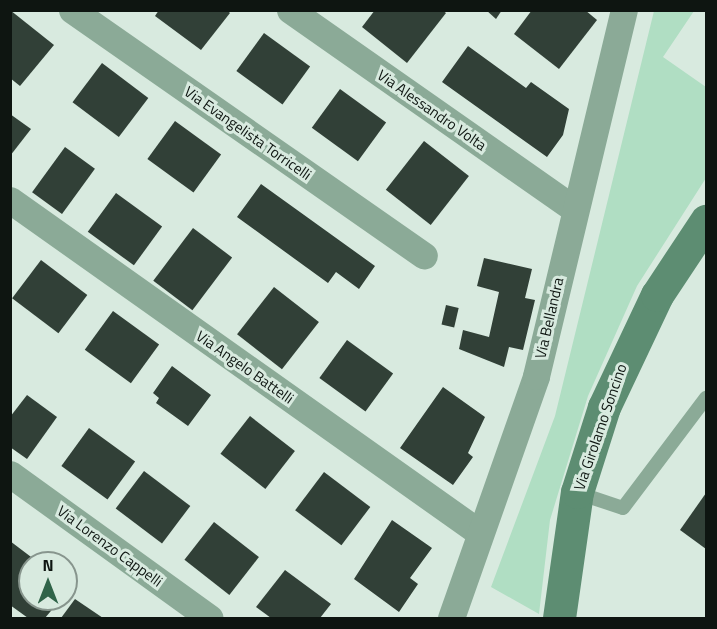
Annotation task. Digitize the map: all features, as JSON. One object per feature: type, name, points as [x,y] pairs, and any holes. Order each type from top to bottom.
[{"type":"main road","name":"Via Girolamo Soncino","points":[[558,618],[577,492],[624,356],[657,295],[706,221]]},
{"type":"street","name":"Via Evangelista Torricelli","points":[[72,10],[423,256]]},
{"type":"street","name":"Via Alessandro Volta","points":[[290,10],[574,210]]},
{"type":"street","name":"Via Bellandra","points":[[451,618],[536,376],[574,210],[624,10]]},
{"type":"street","name":"Via Angelo Battelli","points":[[10,200],[480,533]]},
{"type":"street","name":"Via Lorenzo Cappelli","points":[[10,474],[210,618]]},
{"type":"lane","points":[[577,492],[623,508],[706,398]]},
{"type":"green space","points":[[654,11],[694,11],[663,57],[706,87],[706,178],[637,286],[588,396],[550,520],[539,614],[491,587],[555,416]]},
{"type":"building","points":[[10,10],[54,45],[20,86],[10,78]]},
{"type":"building","points":[[159,10],[227,10],[230,13],[201,50],[155,16]]},
{"type":"building","points":[[375,10],[442,10],[446,13],[407,63],[362,27]]},
{"type":"building","points":[[486,10],[502,10],[496,19]]},
{"type":"building","points":[[532,10],[585,10],[597,20],[559,69],[514,34]]},
{"type":"building","points":[[264,33],[310,67],[282,105],[236,71]]},
{"type":"building","points":[[468,46],[526,88],[531,82],[569,109],[563,135],[547,157],[442,82]]},
{"type":"building","points":[[102,63],[148,98],[119,137],[73,102]]},
{"type":"building","points":[[340,89],[386,123],[358,161],[312,128]]},
{"type":"building","points":[[10,114],[31,129],[10,156]]},
{"type":"building","points":[[175,121],[221,155],[193,193],[147,159]]},
{"type":"building","points":[[424,141],[469,176],[431,225],[386,190]]},
{"type":"building","points":[[65,147],[95,169],[62,214],[32,192]]},
{"type":"building","points":[[261,184],[375,266],[359,289],[336,272],[328,283],[237,217]]},
{"type":"building","points":[[116,193],[162,227],[134,265],[88,232]]},
{"type":"building","points":[[193,228],[232,257],[192,310],[153,281]]},
{"type":"building","points":[[484,258],[532,269],[525,298],[535,300],[523,350],[509,347],[504,367],[459,349],[463,330],[489,337],[499,292],[477,286]]},
{"type":"building","points":[[41,260],[87,295],[58,333],[12,298]]},
{"type":"building","points":[[274,287],[319,322],[282,369],[237,334]]},
{"type":"building","points":[[446,305],[459,308],[454,327],[442,324]]},
{"type":"building","points":[[113,311],[159,345],[131,383],[85,350]]},
{"type":"building","points":[[347,340],[393,374],[365,412],[319,378]]},
{"type":"building","points":[[172,366],[211,395],[188,426],[156,403],[159,398],[153,393]]},
{"type":"building","points":[[443,387],[485,417],[468,453],[473,457],[453,485],[400,448]]},
{"type":"building","points":[[27,395],[57,417],[27,459],[10,447],[10,417]]},
{"type":"building","points":[[250,416],[295,451],[265,489],[220,454]]},
{"type":"building","points":[[89,428],[135,462],[107,500],[61,466]]},
{"type":"building","points":[[144,471],[190,506],[162,543],[116,509]]},
{"type":"building","points":[[324,472],[370,507],[341,545],[295,510]]},
{"type":"building","points":[[706,493],[706,549],[680,530]]},
{"type":"building","points":[[392,520],[432,548],[410,578],[418,584],[399,612],[354,579]]},
{"type":"building","points":[[214,522],[259,557],[229,595],[184,560]]},
{"type":"building","points":[[10,541],[23,551],[18,551],[18,611],[10,605]]},
{"type":"building","points":[[285,570],[331,604],[320,618],[271,618],[256,607]]},
{"type":"building","points":[[78,601],[103,618],[61,618],[66,611],[78,611]]},
{"type":"building","points":[[18,611],[51,611],[45,618],[28,618]]}]
